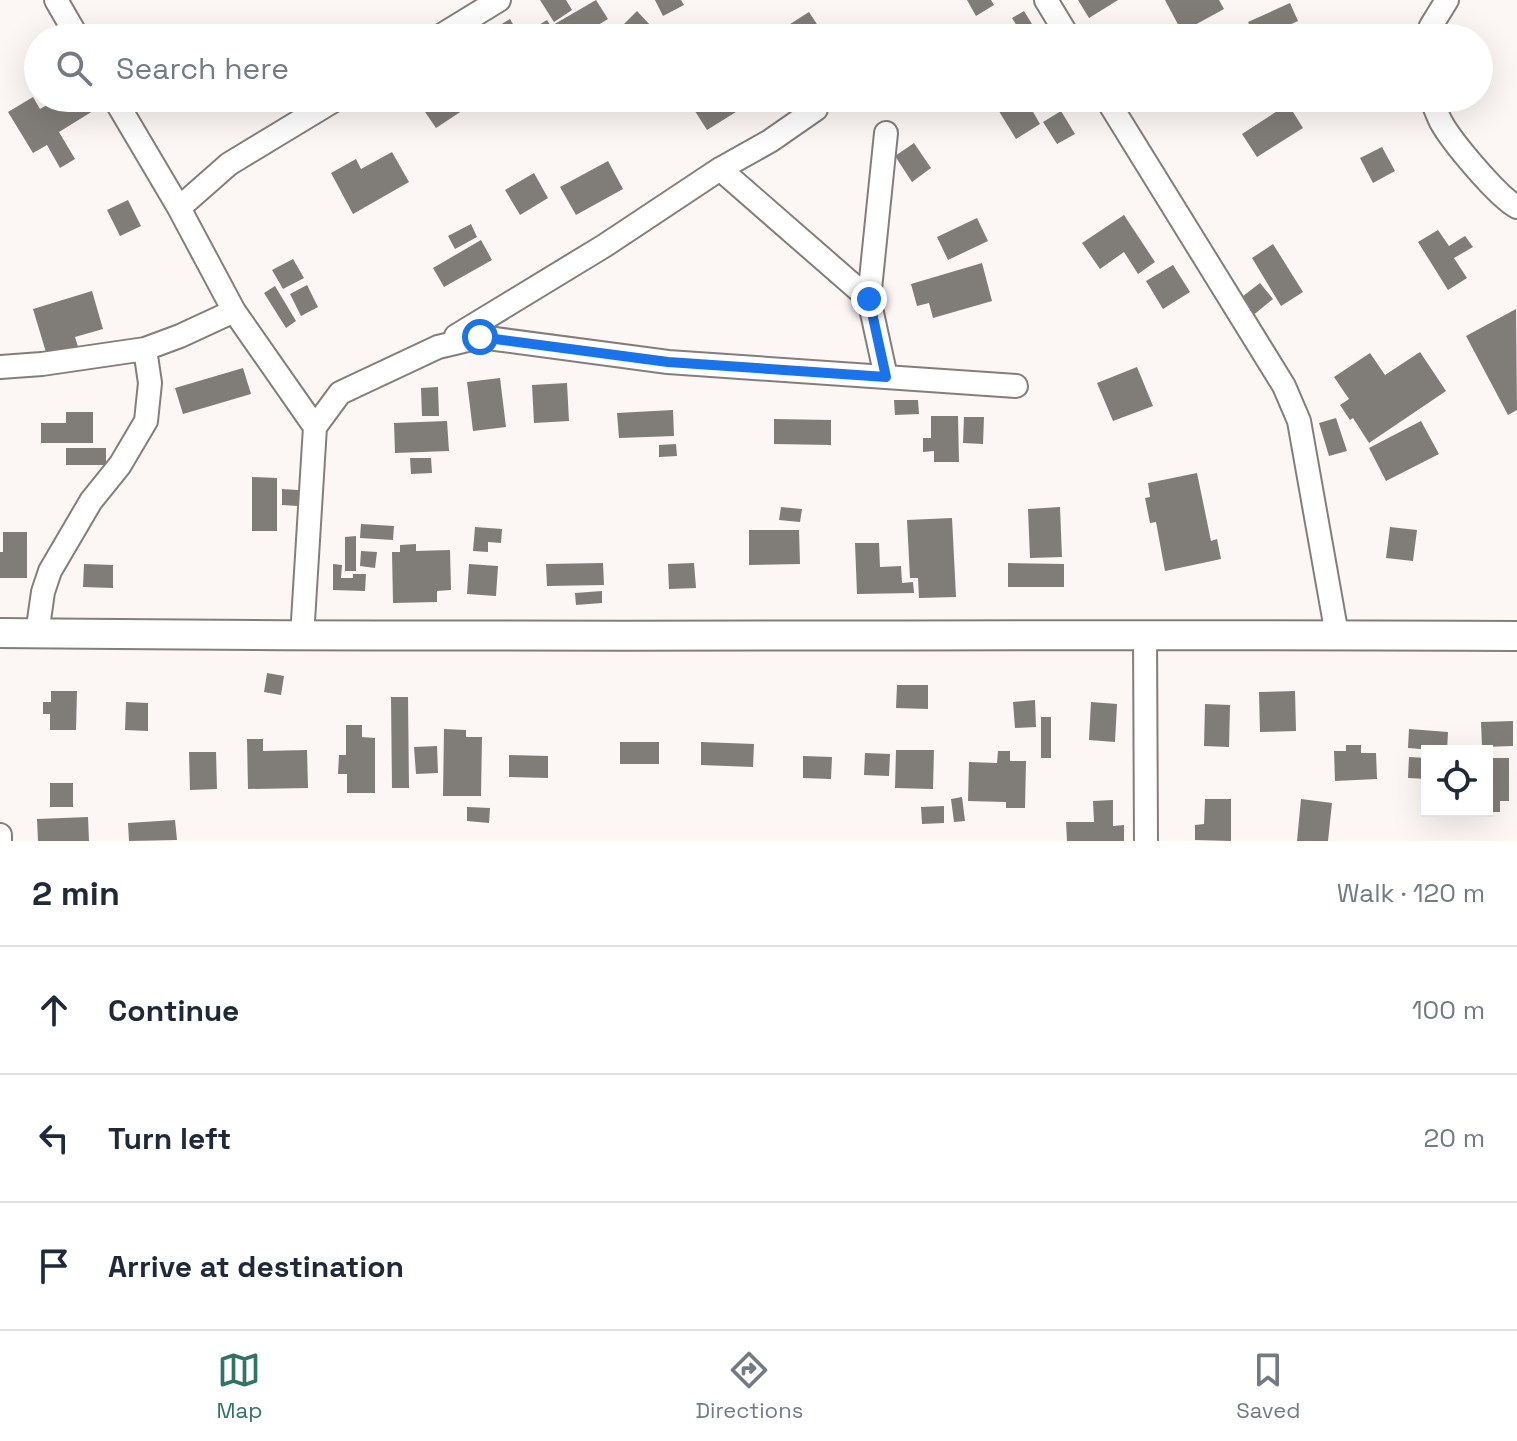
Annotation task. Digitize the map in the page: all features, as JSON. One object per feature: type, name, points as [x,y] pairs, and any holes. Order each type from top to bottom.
[{"type":"street","points":[[56,0],[70,24]]},
{"type":"street","points":[[460,24],[499,0]]},
{"type":"street","points":[[1046,0],[1061,24]]},
{"type":"street","points":[[1434,24],[1447,0]]},
{"type":"street","points":[[122,112],[179,208],[234,311],[315,427]]},
{"type":"street","points":[[179,208],[229,164],[315,112]]},
{"type":"street","points":[[302,637],[315,427],[340,393],[438,347],[604,246],[812,112]]},
{"type":"street","points":[[1115,112],[1284,386],[1299,421],[1337,635]]},
{"type":"street","points":[[1437,112],[1453,139],[1482,174],[1510,204],[1517,207]]},
{"type":"street","points":[[886,133],[869,299],[886,377]]},
{"type":"street","points":[[720,169],[869,299]]},
{"type":"street","points":[[0,367],[145,349],[234,311]]},
{"type":"street","points":[[438,347],[480,337],[668,362],[1016,386]]},
{"type":"street","points":[[37,634],[43,592],[50,571],[91,501],[120,465],[146,421],[150,383],[145,349]]},
{"type":"street","points":[[0,633],[302,637],[1517,636]]},
{"type":"street","points":[[1145,634],[1146,841]]},
{"type":"building","points":[[540,0],[566,0],[572,10],[554,22]]},
{"type":"building","points":[[596,0],[608,19],[600,24],[555,24]]},
{"type":"building","points":[[655,0],[681,0],[684,5],[663,16]]},
{"type":"building","points":[[967,0],[991,0],[994,5],[976,16]]},
{"type":"building","points":[[1078,0],[1118,0],[1089,18]]},
{"type":"building","points":[[1165,0],[1219,0],[1224,9],[1197,24],[1178,24]]},
{"type":"building","points":[[1290,3],[1298,21],[1291,24],[1248,22]]},
{"type":"building","points":[[637,11],[649,24],[624,24]]},
{"type":"building","points":[[1024,11],[1032,24],[1016,24],[1012,18]]},
{"type":"building","points":[[809,12],[817,24],[790,24]]},
{"type":"building","points":[[24,102],[24,112],[91,112],[59,132],[75,159],[60,168],[47,145],[33,153],[8,112]]},
{"type":"building","points":[[425,112],[460,112],[436,128]]},
{"type":"building","points":[[696,112],[736,112],[707,130]]},
{"type":"building","points":[[999,112],[1033,112],[1040,124],[1016,139]]},
{"type":"building","points":[[1062,112],[1075,134],[1057,144],[1043,122]]},
{"type":"building","points":[[1276,112],[1293,112],[1303,128],[1257,157],[1242,134]]},
{"type":"building","points":[[914,143],[931,168],[912,182],[895,156]]},
{"type":"building","points":[[1382,147],[1395,171],[1373,183],[1360,158]]},
{"type":"building","points":[[392,152],[409,182],[353,214],[331,173],[356,159],[361,169]]},
{"type":"building","points":[[608,161],[623,189],[576,215],[560,187]]},
{"type":"building","points":[[534,173],[548,198],[520,215],[505,190]]},
{"type":"building","points":[[128,200],[141,226],[120,236],[107,210]]},
{"type":"building","points":[[1124,215],[1155,262],[1138,274],[1124,252],[1100,269],[1082,243]]},
{"type":"building","points":[[977,218],[988,241],[948,260],[937,237]]},
{"type":"building","points":[[471,224],[477,237],[455,249],[448,236]]},
{"type":"building","points":[[1438,230],[1449,246],[1465,236],[1473,247],[1454,258],[1467,278],[1448,290],[1418,242]]},
{"type":"building","points":[[481,240],[492,260],[444,287],[433,268]]},
{"type":"building","points":[[1273,244],[1303,292],[1281,306],[1252,258]]},
{"type":"building","points":[[293,259],[304,278],[283,289],[272,270]]},
{"type":"building","points":[[982,263],[992,301],[933,318],[929,303],[917,306],[911,284]]},
{"type":"building","points":[[1173,265],[1190,292],[1163,309],[1146,281]]},
{"type":"building","points":[[1260,283],[1273,299],[1251,317],[1238,300]]},
{"type":"building","points":[[307,285],[318,307],[301,316],[290,294]]},
{"type":"building","points":[[275,286],[296,321],[286,328],[264,293]]},
{"type":"building","points":[[92,291],[103,329],[75,337],[79,350],[48,359],[33,309]]},
{"type":"building","points":[[1516,309],[1517,410],[1508,415],[1466,336]]},
{"type":"building","points":[[1420,352],[1446,391],[1369,443],[1353,418],[1350,420],[1340,405],[1349,399],[1334,377],[1370,353],[1385,375]]},
{"type":"building","points":[[1137,367],[1153,406],[1113,421],[1097,383]]},
{"type":"building","points":[[243,368],[251,394],[183,414],[175,388]]},
{"type":"building","points":[[500,378],[506,427],[473,431],[467,382]]},
{"type":"building","points":[[567,383],[569,421],[534,423],[532,385]]},
{"type":"building","points":[[438,387],[439,416],[422,416],[421,388]]},
{"type":"building","points":[[894,400],[918,400],[919,414],[895,415]]},
{"type":"building","points":[[673,410],[674,436],[619,438],[617,413]]},
{"type":"building","points":[[66,412],[93,412],[93,443],[41,443],[41,423],[66,423]]},
{"type":"building","points":[[931,416],[958,416],[959,462],[934,462],[934,451],[923,452],[923,438],[931,438]]},
{"type":"building","points":[[964,417],[984,417],[983,444],[963,443]]},
{"type":"building","points":[[1336,418],[1347,451],[1329,456],[1319,423]]},
{"type":"building","points":[[774,419],[831,420],[831,445],[774,444]]},
{"type":"building","points":[[447,421],[449,451],[395,453],[394,423]]},
{"type":"building","points":[[1421,421],[1439,454],[1386,481],[1369,448]]},
{"type":"building","points":[[676,444],[677,456],[659,457],[659,445]]},
{"type":"building","points":[[66,448],[106,448],[106,465],[66,465]]},
{"type":"building","points":[[410,458],[431,458],[432,473],[411,474]]},
{"type":"building","points":[[1197,473],[1211,541],[1217,539],[1221,559],[1165,571],[1156,522],[1150,523],[1145,498],[1150,497],[1148,483]]},
{"type":"building","points":[[252,477],[277,478],[277,531],[252,531]]},
{"type":"building","points":[[282,489],[298,490],[298,506],[282,505]]},
{"type":"building","points":[[781,507],[802,509],[800,522],[779,520]]},
{"type":"building","points":[[1060,507],[1062,557],[1030,558],[1028,509]]},
{"type":"building","points":[[952,518],[956,597],[919,598],[918,578],[910,578],[907,520]]},
{"type":"building","points":[[361,524],[394,526],[393,540],[360,538]]},
{"type":"building","points":[[475,527],[502,529],[501,543],[488,542],[488,552],[473,551]]},
{"type":"building","points":[[1390,527],[1417,530],[1413,561],[1386,558]]},
{"type":"building","points":[[749,530],[799,530],[800,564],[749,565]]},
{"type":"building","points":[[3,532],[27,532],[27,578],[0,578]]},
{"type":"building","points":[[356,536],[356,571],[345,571],[345,537]]},
{"type":"building","points":[[855,543],[879,543],[880,567],[901,566],[902,583],[913,582],[914,593],[857,594]]},
{"type":"building","points":[[416,544],[416,551],[450,550],[451,590],[437,591],[437,602],[393,603],[392,552],[400,552],[400,545]]},
{"type":"building","points":[[361,551],[377,552],[375,568],[360,566]]},
{"type":"building","points":[[603,563],[604,585],[547,586],[546,564]]},
{"type":"building","points":[[694,563],[696,588],[669,589],[668,564]]},
{"type":"building","points":[[1008,563],[1064,564],[1064,587],[1008,587]]},
{"type":"building","points":[[84,564],[113,565],[113,588],[83,587]]},
{"type":"building","points":[[333,564],[342,565],[341,578],[366,574],[365,591],[333,590]]},
{"type":"building","points":[[469,564],[498,566],[496,596],[467,594]]},
{"type":"building","points":[[602,591],[602,603],[576,605],[575,593]]},
{"type":"building","points":[[267,673],[284,676],[281,695],[264,692]]},
{"type":"building","points":[[897,685],[928,685],[928,709],[896,708]]},
{"type":"building","points":[[51,691],[77,691],[76,730],[50,730],[50,714],[43,714],[43,702],[51,702]]},
{"type":"building","points":[[1295,691],[1296,731],[1260,732],[1259,692]]},
{"type":"building","points":[[391,697],[408,697],[409,788],[392,788]]},
{"type":"building","points":[[1035,700],[1036,727],[1015,728],[1013,702]]},
{"type":"building","points":[[126,702],[148,703],[148,731],[125,730]]},
{"type":"building","points":[[1091,702],[1117,704],[1115,742],[1089,740]]},
{"type":"building","points":[[1205,704],[1230,705],[1229,747],[1204,746]]},
{"type":"building","points":[[1041,717],[1051,717],[1051,758],[1041,758]]},
{"type":"building","points":[[1513,721],[1513,746],[1482,745],[1481,722]]},
{"type":"building","points":[[346,725],[362,725],[362,737],[375,738],[375,793],[347,793],[347,774],[338,774],[339,755],[346,755]]},
{"type":"building","points":[[444,729],[466,730],[466,737],[482,737],[481,796],[443,796]]},
{"type":"building","points":[[1409,729],[1448,732],[1447,745],[1408,748]]},
{"type":"building","points":[[247,739],[263,739],[263,751],[307,750],[308,788],[248,789]]},
{"type":"building","points":[[620,742],[659,742],[659,764],[620,764]]},
{"type":"building","points":[[701,742],[754,744],[753,767],[701,765]]},
{"type":"building","points":[[1346,745],[1361,745],[1361,753],[1376,753],[1377,779],[1335,781],[1334,751],[1346,751]]},
{"type":"building","points":[[437,746],[438,773],[416,774],[414,747]]},
{"type":"building","points":[[896,750],[934,750],[933,789],[895,788]]},
{"type":"building","points":[[998,751],[1010,751],[1010,761],[1026,761],[1025,808],[1006,808],[1006,802],[968,801],[969,762],[997,763]]},
{"type":"building","points":[[189,752],[216,752],[217,789],[190,790]]},
{"type":"building","points":[[865,753],[890,754],[889,776],[864,775]]},
{"type":"building","points":[[509,755],[548,756],[548,778],[509,777]]},
{"type":"building","points":[[803,756],[832,757],[831,779],[803,778]]},
{"type":"building","points":[[1409,757],[1421,758],[1421,779],[1408,778]]},
{"type":"building","points":[[1493,758],[1509,758],[1509,801],[1500,801],[1500,812],[1493,812]]},
{"type":"building","points":[[50,783],[73,783],[73,807],[50,807]]},
{"type":"building","points":[[962,797],[965,821],[954,822],[951,799]]},
{"type":"building","points":[[1205,799],[1231,799],[1231,841],[1195,840],[1195,825],[1204,824]]},
{"type":"building","points":[[1301,799],[1332,803],[1328,841],[1297,841]]},
{"type":"building","points":[[1113,800],[1113,826],[1124,825],[1124,841],[1067,841],[1066,822],[1094,822],[1093,801]]},
{"type":"building","points":[[944,806],[944,823],[922,824],[921,807]]},
{"type":"building","points":[[467,807],[490,808],[489,823],[467,821]]},
{"type":"building","points":[[88,817],[89,841],[38,841],[37,819]]},
{"type":"building","points":[[175,820],[177,840],[129,841],[128,823]]},
{"type":"route","points":[[480,337],[668,362],[886,377],[869,299]]}]
